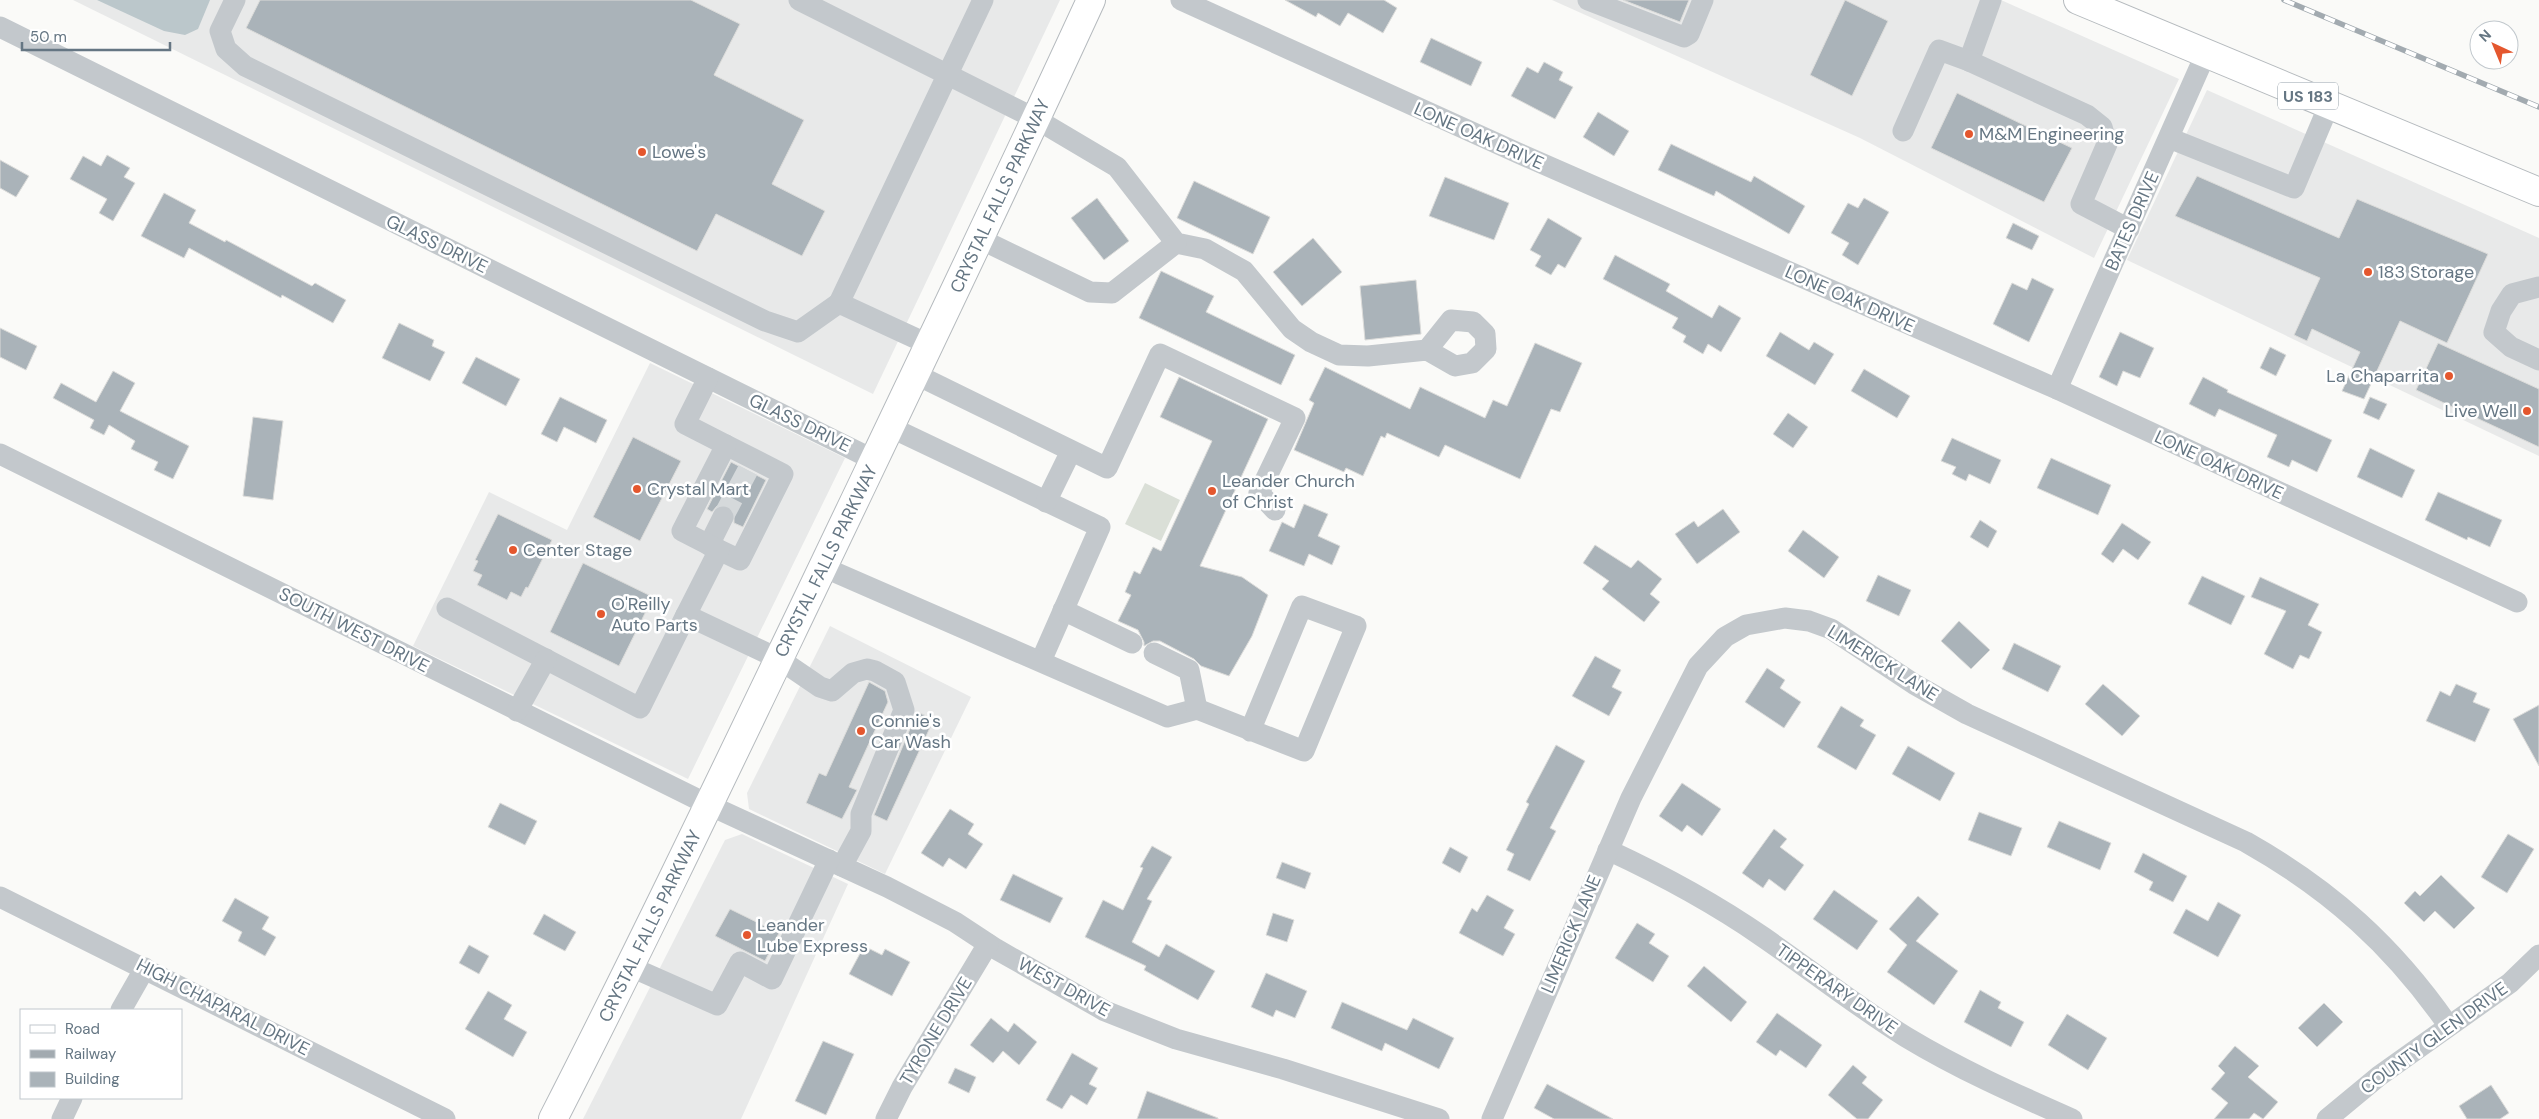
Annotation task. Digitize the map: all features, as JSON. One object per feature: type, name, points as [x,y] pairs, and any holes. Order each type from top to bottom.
[{"type":"main road","name":"CRYSTAL FALLS PARKWAY","points":[[553,1119],[631,967],[709,805],[930,345],[1091,0]]},
{"type":"main road","name":"US 183","points":[[2078,0],[2539,192]]},
{"type":"street","points":[[235,0],[220,31],[226,49],[245,66],[765,321],[798,332],[839,303],[983,0]]},
{"type":"street","points":[[799,0],[1036,119],[1117,167],[1176,243],[1205,249],[1244,271],[1292,329],[1310,342],[1339,355],[1368,356],[1427,350]]},
{"type":"street","name":"LONE OAK DRIVE","points":[[1181,0],[1518,153],[2057,390],[2517,602]]},
{"type":"street","points":[[1588,0],[1684,38],[1689,34],[1703,0]]},
{"type":"street","points":[[1969,61],[1992,0]]},
{"type":"street","name":"GLASS DRIVE","points":[[0,27],[874,460]]},
{"type":"street","points":[[1903,130],[1939,50],[1969,61],[2087,115],[2102,127],[2107,144],[2081,204],[2129,228]]},
{"type":"street","name":"BATES DRIVE","points":[[2057,390],[2206,53]]},
{"type":"street","points":[[2169,138],[2294,188],[2329,105]]},
{"type":"street","points":[[980,239],[1090,292],[1104,293],[1112,293],[1176,243]]},
{"type":"street","points":[[2539,287],[2512,294],[2501,311],[2494,332],[2511,347],[2539,360]]},
{"type":"street","points":[[839,303],[930,345]]},
{"type":"street","points":[[916,374],[1107,468],[1160,354],[1295,418],[1259,493],[1275,510]]},
{"type":"street","points":[[708,378],[685,424],[726,445],[751,464],[783,474],[740,560],[682,531],[726,445]]},
{"type":"street","points":[[890,427],[1100,527],[1041,661]]},
{"type":"street","points":[[1046,502],[1071,451]]},
{"type":"street","name":"SOUTH WEST DRIVE","points":[[0,454],[709,805]]},
{"type":"street","points":[[447,608],[640,708],[686,615],[714,547],[723,517]]},
{"type":"street","points":[[823,567],[1166,717],[1197,709],[1250,731],[1304,752],[1356,626],[1302,606],[1250,731]]},
{"type":"street","points":[[1064,610],[1132,643]]},
{"type":"street","points":[[631,967],[717,1005],[740,962],[772,979],[835,863],[861,831],[861,814],[904,710],[895,682],[886,676],[867,669],[853,673],[832,691],[820,687],[779,659],[686,615]]},
{"type":"street","name":"LIMERICK LANE","points":[[1492,1119],[1608,850],[1698,666],[1713,647],[1725,637],[1746,625],[1777,618],[1809,621],[1831,629],[1914,684],[1968,714],[2246,842],[2278,860],[2331,897],[2366,927],[2392,953],[2428,996],[2448,1025]]},
{"type":"street","points":[[1154,654],[1189,670],[1197,709]]},
{"type":"street","points":[[517,711],[546,659]]},
{"type":"street","name":"WEST DRIVE","points":[[709,805],[835,863],[955,922],[1071,994],[1140,1027],[1283,1069],[1439,1119]]},
{"type":"street","name":"TIPPERARY DRIVE","points":[[1608,850],[1707,901],[1906,1037],[1972,1074],[2072,1119]]},
{"type":"street","name":"HIGH CHAPARAL DRIVE","points":[[0,897],[146,968],[445,1119]]},
{"type":"street","name":"TYRONE DRIVE","points":[[886,1119],[902,1087],[988,944]]},
{"type":"street","name":"COUNTY GLEN DRIVE","points":[[2327,1119],[2379,1076],[2448,1025],[2510,983],[2539,955]]},
{"type":"street","points":[[122,1009],[146,968]]},
{"type":"street","points":[[62,1119],[72,1099]]},
{"type":"shaded area","points":[[73,0],[1060,0],[873,394]]},
{"type":"shaded area","points":[[97,0],[210,0],[198,29],[185,35],[164,31]]},
{"type":"shaded area","points":[[1552,0],[2001,0],[2179,79],[2094,258],[1860,138]]},
{"type":"shaded area","points":[[2207,90],[2539,238],[2539,456],[2127,260]]},
{"type":"shaded area","points":[[650,363],[845,458],[688,779],[413,646],[489,492],[567,530]]},
{"type":"shaded area","points":[[1145,483],[1180,500],[1161,541],[1125,524]]},
{"type":"shaded area","points":[[830,626],[971,697],[885,874],[749,809],[747,793]]},
{"type":"shaded area","points":[[742,834],[848,884],[741,1119],[583,1119],[725,840]]},
{"type":"building","name":"Lowe's","points":[[260,0],[691,0],[740,24],[714,75],[804,120],[772,184],[825,211],[802,256],[716,214],[697,251],[246,28]]},
{"type":"building","points":[[1285,0],[1384,0],[1397,8],[1383,33],[1348,13],[1340,26],[1318,13],[1316,17]]},
{"type":"building","points":[[1623,0],[1689,0],[1680,22]]},
{"type":"building","points":[[1845,0],[1888,21],[1852,96],[1810,75]]},
{"type":"building","points":[[1431,38],[1482,62],[1471,86],[1420,62]]},
{"type":"building","points":[[1544,62],[1563,72],[1559,80],[1573,87],[1555,119],[1511,96],[1527,67],[1538,73]]},
{"type":"building","points":[[1957,93],[2072,148],[2044,202],[1931,148]]},
{"type":"building","points":[[1598,112],[1629,131],[1614,156],[1583,137]]},
{"type":"building","points":[[1671,144],[1751,182],[1754,176],[1805,206],[1789,234],[1716,191],[1714,196],[1658,170]]},
{"type":"building","points":[[107,155],[130,168],[124,177],[135,183],[113,221],[99,213],[107,199],[70,179],[83,156],[101,166]]},
{"type":"building","points":[[0,160],[29,176],[16,197],[0,188]]},
{"type":"building","points":[[2197,176],[2339,238],[2357,199],[2488,254],[2447,343],[2400,321],[2364,399],[2342,391],[2360,352],[2312,329],[2307,341],[2294,335],[2320,278],[2175,216]]},
{"type":"building","points":[[1445,177],[1509,203],[1494,240],[1429,216]]},
{"type":"building","points":[[1194,181],[1270,217],[1253,254],[1177,218]]},
{"type":"building","points":[[164,193],[196,210],[189,223],[225,242],[226,240],[312,286],[315,283],[346,300],[333,323],[282,295],[281,298],[189,248],[184,258],[141,236]]},
{"type":"building","points":[[1097,198],[1129,241],[1104,260],[1071,218]]},
{"type":"building","points":[[1864,198],[1889,212],[1858,265],[1842,255],[1849,243],[1831,233],[1848,203],[1858,208]]},
{"type":"building","points":[[1548,218],[1582,238],[1565,268],[1558,264],[1551,275],[1535,266],[1541,256],[1530,250]]},
{"type":"building","points":[[2013,223],[2039,236],[2032,250],[2006,238]]},
{"type":"building","points":[[1313,238],[1342,272],[1302,306],[1273,272]]},
{"type":"building","points":[[1615,255],[1670,284],[1666,291],[1712,318],[1719,305],[1741,318],[1721,352],[1708,344],[1703,354],[1683,342],[1686,336],[1672,328],[1678,318],[1603,279]]},
{"type":"building","points":[[1161,271],[1214,296],[1206,312],[1295,355],[1281,385],[1139,318]]},
{"type":"building","points":[[2032,278],[2054,289],[2029,342],[1993,324],[2012,283],[2027,290]]},
{"type":"building","points":[[1416,280],[1421,334],[1365,340],[1360,286]]},
{"type":"building","points":[[399,323],[434,340],[432,346],[445,352],[430,381],[382,358]]},
{"type":"building","points":[[0,328],[37,346],[26,370],[0,357]]},
{"type":"building","points":[[1780,332],[1809,350],[1814,342],[1834,354],[1815,385],[1766,356]]},
{"type":"building","points":[[2120,332],[2154,348],[2140,378],[2123,371],[2117,386],[2099,377]]},
{"type":"building","points":[[1535,343],[1582,363],[1560,412],[1551,409],[1520,479],[1445,445],[1439,457],[1387,433],[1385,438],[1381,436],[1363,476],[1346,468],[1344,472],[1294,450],[1314,403],[1309,400],[1325,367],[1410,409],[1420,387],[1485,418],[1493,400],[1507,406]]},
{"type":"building","points":[[2438,343],[2539,389],[2539,447],[2416,390]]},
{"type":"building","points":[[2270,347],[2286,355],[2276,376],[2260,368]]},
{"type":"building","points":[[476,357],[520,379],[506,406],[462,383]]},
{"type":"building","points":[[1864,369],[1910,396],[1897,418],[1851,391]]},
{"type":"building","points":[[113,371],[135,383],[120,411],[189,446],[173,479],[154,470],[158,462],[131,449],[135,441],[109,425],[104,435],[90,428],[94,420],[53,398],[61,383],[96,402]]},
{"type":"building","name":"Leander Church of Christ","points":[[1179,377],[1268,419],[1200,566],[1242,577],[1268,595],[1252,636],[1229,676],[1201,666],[1194,659],[1160,641],[1153,641],[1144,646],[1138,630],[1118,621],[1131,595],[1125,592],[1134,571],[1140,574],[1153,547],[1161,551],[1212,441],[1160,417]]},
{"type":"building","points":[[2203,377],[2228,390],[2227,392],[2332,440],[2317,472],[2292,460],[2289,467],[2267,457],[2277,435],[2219,409],[2215,417],[2189,404]]},
{"type":"building","points":[[560,397],[607,420],[596,443],[564,427],[557,442],[541,434]]},
{"type":"building","points":[[2370,397],[2387,404],[2379,420],[2363,413]]},
{"type":"building","points":[[1788,413],[1808,427],[1793,448],[1773,434]]},
{"type":"building","points":[[253,417],[283,421],[273,500],[243,496]]},
{"type":"building","name":"Crystal Mart","points":[[633,437],[681,461],[640,541],[593,517]]},
{"type":"building","points":[[1952,438],[2001,460],[1990,484],[1969,474],[1966,481],[1952,474],[1956,467],[1941,461]]},
{"type":"building","points":[[2370,448],[2415,470],[2402,498],[2357,477]]},
{"type":"building","points":[[2051,458],[2111,485],[2098,515],[2037,488]]},
{"type":"building","name":"Crystal Mart","points":[[731,462],[766,480],[743,527],[734,523],[734,511],[728,506],[717,506],[712,512],[707,509]]},
{"type":"building","points":[[2438,492],[2502,520],[2490,547],[2468,537],[2467,540],[2425,520]]},
{"type":"building","points":[[1304,504],[1328,514],[1318,536],[1340,546],[1332,565],[1309,554],[1304,566],[1269,551],[1282,522],[1294,528]]},
{"type":"building","points":[[1723,509],[1740,532],[1697,564],[1675,534],[1694,521],[1698,527]]},
{"type":"building","name":"Center Stage","points":[[498,514],[552,540],[528,588],[526,587],[521,597],[511,592],[507,600],[477,585],[482,575],[473,571],[478,561],[475,560]]},
{"type":"building","points":[[1980,520],[1997,531],[1988,548],[1970,537]]},
{"type":"building","points":[[2122,523],[2151,542],[2138,560],[2123,549],[2113,563],[2101,554]]},
{"type":"building","points":[[1803,530],[1839,557],[1824,578],[1788,551]]},
{"type":"building","points":[[1595,545],[1631,568],[1638,560],[1662,579],[1650,594],[1660,602],[1644,622],[1602,589],[1609,581],[1583,563]]},
{"type":"building","name":"O'Reilly Auto Parts","points":[[583,563],[653,597],[619,666],[550,632]]},
{"type":"building","points":[[1878,575],[1911,590],[1899,616],[1866,601]]},
{"type":"building","points":[[2202,576],[2245,596],[2231,625],[2188,604]]},
{"type":"building","points":[[2260,577],[2319,604],[2308,625],[2322,632],[2309,659],[2300,655],[2293,669],[2264,654],[2286,611],[2251,597]]},
{"type":"building","points":[[1959,621],[1990,650],[1971,669],[1941,641]]},
{"type":"building","points":[[2014,643],[2061,666],[2048,692],[2002,669]]},
{"type":"building","points":[[1595,656],[1621,670],[1612,687],[1622,692],[1609,716],[1572,696]]},
{"type":"building","points":[[1767,668],[1785,680],[1780,688],[1801,702],[1784,728],[1745,702]]},
{"type":"building","name":"Connie's Car Wash","points":[[869,682],[885,691],[888,702],[849,787],[857,790],[842,819],[806,803],[819,773],[826,776]]},
{"type":"building","points":[[2103,684],[2140,716],[2122,736],[2085,704]]},
{"type":"building","points":[[2456,684],[2477,693],[2473,702],[2490,709],[2475,742],[2426,721],[2440,691],[2450,696]]},
{"type":"building","points":[[2539,705],[2539,766],[2513,719]]},
{"type":"building","points":[[1841,706],[1864,720],[1860,726],[1876,735],[1856,770],[1817,747]]},
{"type":"building","points":[[917,712],[934,719],[887,821],[874,815]]},
{"type":"building","points":[[1556,745],[1585,761],[1550,828],[1556,831],[1530,881],[1507,870],[1514,854],[1506,850],[1529,804],[1526,802]]},
{"type":"building","points":[[1908,746],[1955,773],[1940,801],[1892,774]]},
{"type":"building","points":[[1682,783],[1721,809],[1702,836],[1687,825],[1682,832],[1659,816]]},
{"type":"building","points":[[500,803],[537,821],[525,845],[488,827]]},
{"type":"building","points":[[950,809],[974,824],[968,834],[983,844],[966,869],[949,858],[943,867],[921,853]]},
{"type":"building","points":[[1979,812],[2022,828],[2011,856],[1968,840]]},
{"type":"building","points":[[2059,821],[2111,843],[2100,870],[2047,847]]},
{"type":"building","points":[[1774,829],[1787,839],[1780,847],[1804,865],[1785,891],[1769,879],[1763,888],[1742,873]]},
{"type":"building","points":[[2508,834],[2534,849],[2507,893],[2481,877]]},
{"type":"building","points":[[1152,846],[1172,857],[1147,899],[1152,901],[1132,942],[1159,957],[1166,944],[1215,971],[1198,1000],[1144,970],[1146,966],[1085,937],[1103,900],[1123,910],[1143,868],[1140,867]]},
{"type":"building","points":[[1450,847],[1468,857],[1460,873],[1442,863]]},
{"type":"building","points":[[2143,853],[2187,876],[2173,902],[2149,890],[2153,882],[2134,872]]},
{"type":"building","points":[[1282,862],[1311,873],[1305,889],[1276,878]]},
{"type":"building","points":[[1013,874],[1063,898],[1050,923],[1000,900]]},
{"type":"building","points":[[2441,875],[2475,908],[2454,929],[2435,911],[2424,922],[2404,903],[2415,891],[2420,896]]},
{"type":"building","points":[[1834,890],[1878,921],[1857,950],[1813,919]]},
{"type":"building","points":[[1487,895],[1514,910],[1504,928],[1515,934],[1503,956],[1459,933],[1472,908],[1477,912]]},
{"type":"building","points":[[1918,896],[1939,914],[1916,941],[1958,971],[1934,1005],[1887,972],[1907,945],[1889,929]]},
{"type":"building","points":[[235,898],[269,917],[262,929],[276,937],[265,956],[238,941],[242,932],[222,921]]},
{"type":"building","points":[[2218,902],[2241,915],[2218,957],[2173,933],[2186,909],[2208,921]]},
{"type":"building","name":"Leander Lube Express","points":[[730,909],[779,933],[765,961],[715,936]]},
{"type":"building","points":[[1273,913],[1294,920],[1287,942],[1266,935]]},
{"type":"building","points":[[544,914],[576,932],[565,951],[533,934]]},
{"type":"building","points":[[1637,923],[1655,934],[1649,943],[1669,956],[1653,982],[1615,958]]},
{"type":"building","points":[[469,945],[489,956],[479,974],[459,963]]},
{"type":"building","points":[[864,946],[882,955],[885,949],[910,962],[892,996],[849,974]]},
{"type":"building","points":[[1704,966],[1747,1002],[1731,1022],[1687,986]]},
{"type":"building","points":[[1266,973],[1307,991],[1295,1018],[1276,1010],[1273,1017],[1251,1007]]},
{"type":"building","points":[[1980,990],[2001,1002],[1998,1008],[2024,1022],[2011,1047],[1964,1022]]},
{"type":"building","points":[[488,991],[512,1005],[504,1019],[527,1032],[513,1057],[465,1029]]},
{"type":"building","points":[[1342,1002],[1407,1030],[1413,1018],[1454,1038],[1439,1069],[1385,1043],[1382,1051],[1331,1028]]},
{"type":"building","points":[[2324,1003],[2343,1022],[2317,1047],[2298,1028]]},
{"type":"building","points":[[1777,1013],[1822,1045],[1806,1068],[1780,1050],[1776,1056],[1756,1042]]},
{"type":"building","points":[[2067,1014],[2107,1038],[2088,1070],[2048,1045]]},
{"type":"building","points":[[991,1018],[1008,1032],[1014,1023],[1037,1042],[1019,1065],[1003,1051],[993,1063],[970,1045]]},
{"type":"building","points":[[823,1041],[854,1054],[826,1115],[795,1101]]},
{"type":"building","points":[[2235,1046],[2259,1066],[2248,1077],[2278,1102],[2263,1119],[2254,1113],[2249,1119],[2214,1119],[2228,1103],[2211,1089],[2225,1073],[2218,1066]]},
{"type":"building","points":[[1072,1053],[1098,1068],[1089,1084],[1097,1088],[1087,1105],[1071,1095],[1062,1109],[1046,1100]]},
{"type":"building","points":[[1853,1065],[1867,1077],[1862,1083],[1883,1100],[1868,1119],[1857,1119],[1828,1095]]},
{"type":"building","points":[[955,1068],[976,1077],[969,1093],[948,1083]]},
{"type":"building","points":[[1547,1084],[1613,1119],[1554,1119],[1534,1108]]},
{"type":"building","points":[[2491,1085],[2509,1113],[2500,1119],[2467,1119],[2459,1106]]},
{"type":"building","points":[[1147,1091],[1218,1118],[1218,1119],[1137,1119]]},
{"type":"tunnel","points":[[723,517],[749,468]]},
{"type":"railway","points":[[2284,0],[2539,107]]},
{"type":"place","name":"M&M Engineering","points":[[1969,134]]},
{"type":"place","name":"Lowe's","points":[[642,152]]},
{"type":"place","name":"183 Storage","points":[[2368,272]]},
{"type":"place","name":"La Chaparrita","points":[[2449,376]]},
{"type":"place","name":"Live Well","points":[[2527,411]]},
{"type":"place","name":"Crystal Mart","points":[[637,489]]},
{"type":"place","name":"Leander Church of Christ","points":[[1212,491]]},
{"type":"place","name":"Center Stage","points":[[513,550]]},
{"type":"place","name":"O'Reilly Auto Parts","points":[[601,614]]},
{"type":"place","name":"Connie's Car Wash","points":[[861,731]]},
{"type":"place","name":"Leander Lube Express","points":[[747,935]]}]
